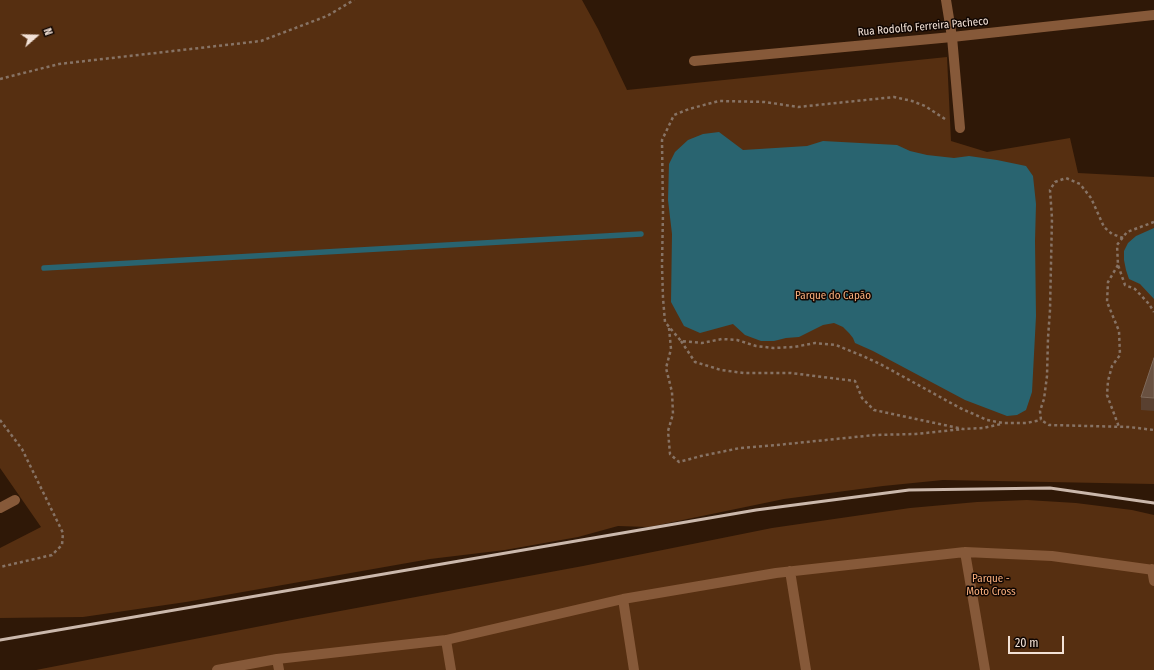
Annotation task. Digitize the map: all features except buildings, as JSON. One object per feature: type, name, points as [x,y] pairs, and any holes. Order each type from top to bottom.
[{"type":"street","points":[[946,0],[952,37],[960,128]]},
{"type":"street","name":"Rua Rodolfo Ferreira Pacheco","points":[[694,61],[952,37],[1154,15]]},
{"type":"street","points":[[0,508],[15,500]]},
{"type":"street","points":[[965,552],[985,670]]},
{"type":"street","points":[[217,670],[277,659],[446,640],[623,599],[790,571],[965,552],[1052,556],[1153,569],[1154,581]]},
{"type":"street","points":[[790,571],[806,670]]},
{"type":"street","points":[[623,599],[634,670]]},
{"type":"street","points":[[446,640],[451,670]]},
{"type":"street","points":[[277,659],[279,670]]},
{"type":"path","points":[[0,79],[59,64],[261,41],[327,16],[354,0]]},
{"type":"path","points":[[960,128],[925,106],[894,97],[798,107],[765,102],[719,101],[689,109],[674,115],[662,140],[663,298],[665,322],[681,341],[695,362],[721,370],[744,373],[791,373],[855,381],[862,398],[874,410],[963,429]]},
{"type":"path","points":[[1041,420],[1040,411],[1044,398],[1047,376],[1050,310],[1052,218],[1050,190],[1055,182],[1066,178],[1080,184],[1091,198],[1104,227],[1112,234],[1123,238]]},
{"type":"path","points":[[1154,222],[1127,232],[1117,245],[1118,265],[1125,284],[1135,289],[1149,304],[1154,312]]},
{"type":"path","points":[[1118,265],[1108,282],[1107,302],[1119,331],[1120,354],[1112,366],[1108,382],[1107,395],[1119,427]]},
{"type":"path","points":[[669,327],[671,349],[666,368],[672,392],[673,414],[668,431],[670,454],[679,462],[740,448],[875,435],[916,434],[983,428],[1003,423]]},
{"type":"path","points":[[681,341],[702,343],[722,339],[737,340],[756,346],[773,348],[794,347],[815,343],[836,345],[882,365],[960,408],[987,420],[1003,423],[1026,423],[1041,420],[1049,425],[1119,427],[1154,430]]},
{"type":"path","points":[[0,420],[22,449],[63,533],[62,545],[52,555],[0,567]]},
{"type":"green space","name":"Parque do Capão","points":[[0,0],[582,0],[598,29],[627,90],[947,57],[951,141],[987,152],[1070,138],[1078,173],[1154,177],[1154,484],[943,480],[883,486],[784,499],[649,527],[618,526],[578,537],[505,550],[430,559],[186,602],[83,617],[0,618],[0,548],[41,527],[0,468]]},
{"type":"green space","name":"Parque - Moto Cross","points":[[1027,500],[1076,503],[1132,510],[1154,515],[1154,670],[36,670],[297,619],[583,566],[772,528],[910,508],[977,502]]},
{"type":"water","points":[[719,132],[743,150],[807,146],[823,141],[897,145],[910,151],[927,155],[954,158],[969,156],[1026,166],[1033,176],[1036,204],[1036,316],[1032,392],[1026,410],[1017,415],[1007,416],[965,400],[855,343],[853,338],[843,327],[834,323],[823,325],[799,337],[774,341],[761,341],[745,335],[733,324],[700,333],[684,326],[671,302],[672,234],[668,200],[669,164],[675,152],[688,140],[703,134]]},
{"type":"water","points":[[1154,228],[1154,299],[1140,284],[1129,279],[1124,260],[1124,251],[1128,243],[1136,236]]},
{"type":"waterway","points":[[44,268],[641,234]]},
{"type":"railway","points":[[0,640],[756,510],[909,490],[1050,488],[1154,503]]}]
